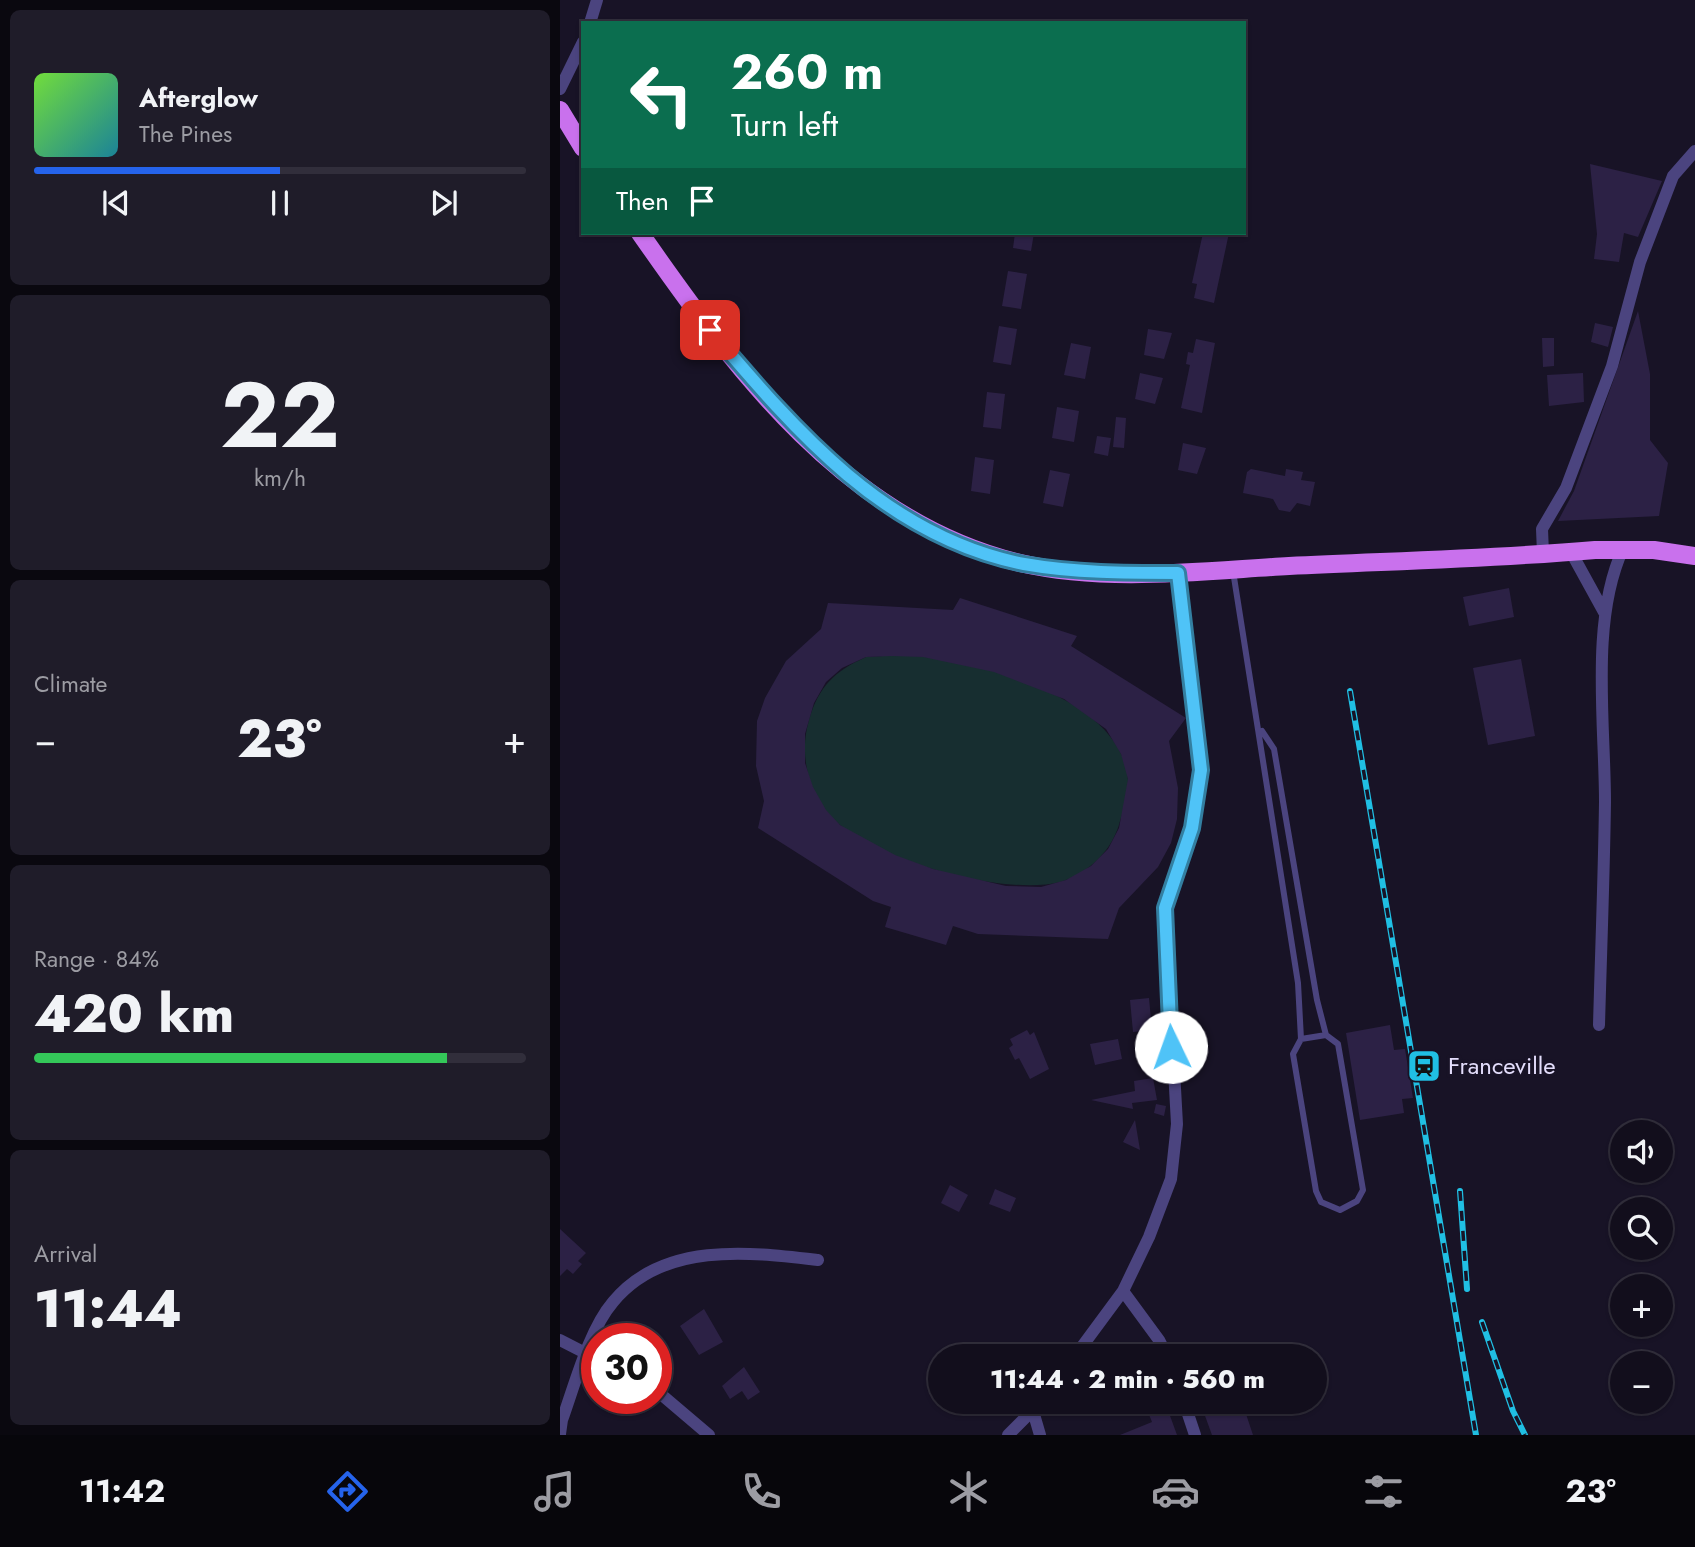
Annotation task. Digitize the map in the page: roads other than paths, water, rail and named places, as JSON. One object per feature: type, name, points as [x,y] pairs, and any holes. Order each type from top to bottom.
[{"type":"main road","points":[[560,110],[581,145]]},
{"type":"main road","points":[[641,235],[710,330],[793,425],[869,494],[938,536],[1022,563],[1095,573],[1178,573],[1623,549],[1695,556]]},
{"type":"street","points":[[591,21],[597,0]]},
{"type":"street","points":[[560,89],[581,46]]},
{"type":"street","points":[[1543,553],[1542,529],[1566,488],[1612,366],[1640,262],[1673,176],[1695,151]]},
{"type":"street","points":[[1599,1026],[1605,802],[1604,612],[1612,572],[1623,549]]},
{"type":"street","points":[[1571,552],[1604,612]]},
{"type":"street","points":[[1084,1344],[1123,1291],[1149,1237],[1171,1179],[1177,1124],[1165,908],[1192,828],[1201,770],[1178,573]]},
{"type":"street","points":[[604,1323],[612,1302],[641,1277],[674,1259],[751,1252],[818,1261]]},
{"type":"street","points":[[1123,1291],[1161,1344]]},
{"type":"street","points":[[560,1340],[581,1351]]},
{"type":"street","points":[[560,1434],[562,1420],[581,1380]]},
{"type":"street","points":[[672,1404],[709,1435]]},
{"type":"street","points":[[1008,1435],[1030,1414]]},
{"type":"street","points":[[1038,1414],[1040,1435]]},
{"type":"street","points":[[1188,1414],[1195,1435]]},
{"type":"lane","points":[[1233,571],[1298,983],[1301,1039],[1293,1054],[1316,1191],[1321,1202],[1340,1210],[1357,1200],[1363,1189],[1338,1044],[1326,1035],[1317,1000],[1274,749],[1259,727]]},
{"type":"lane","points":[[1301,1039],[1326,1035]]},
{"type":"railway","points":[[1350,691],[1476,1435]]},
{"type":"railway","points":[[1460,1191],[1467,1289]]},
{"type":"railway","points":[[1482,1322],[1513,1411],[1525,1435]]},
{"type":"place","name":"Franceville","points":[[1424,1066]]}]
